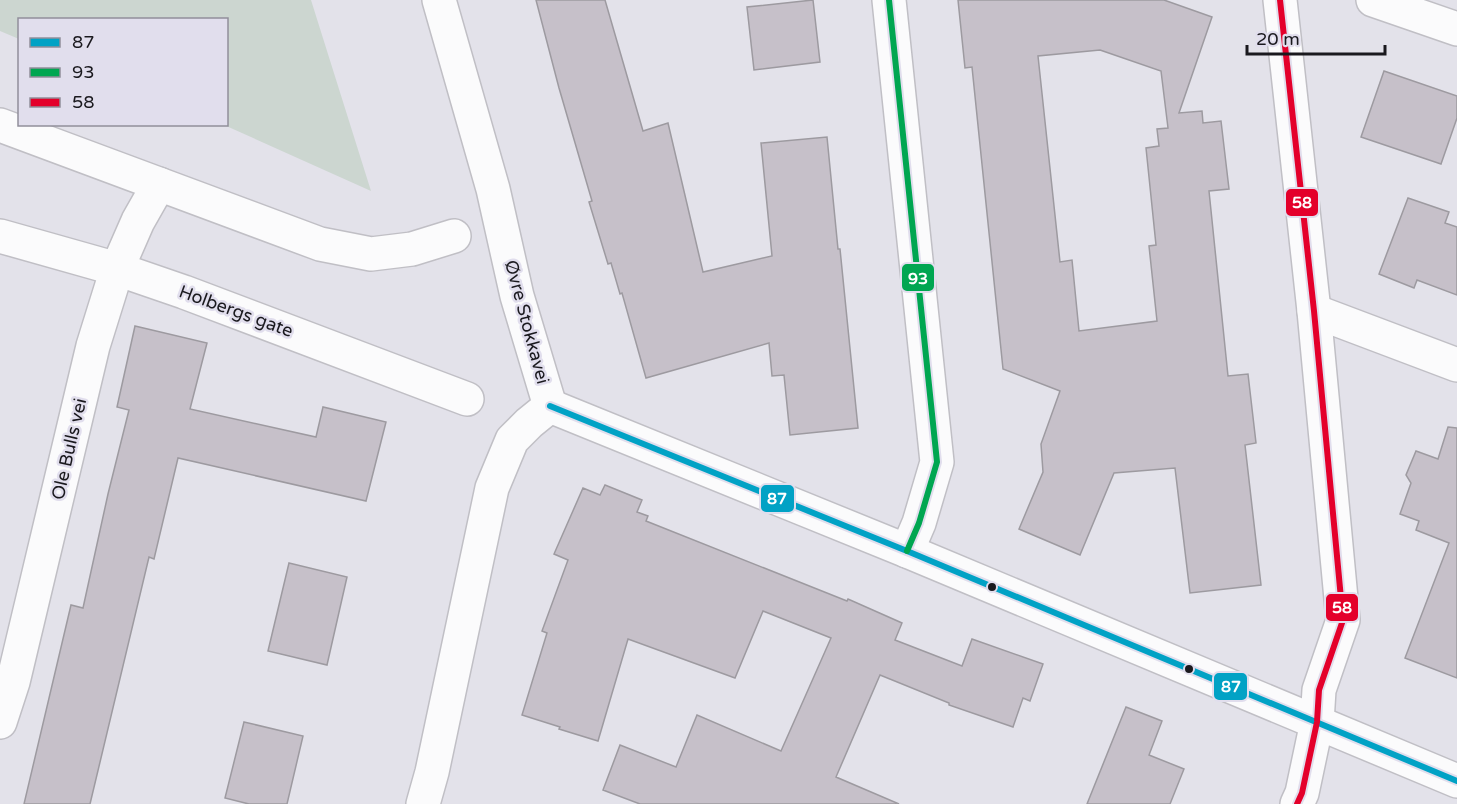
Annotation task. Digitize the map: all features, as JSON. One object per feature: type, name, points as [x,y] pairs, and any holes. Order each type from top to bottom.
[{"type":"street","name":"Øvre Stokkavei","points":[[423,804],[432,772],[492,488],[512,440],[550,406],[517,296],[493,189],[439,0]]},
{"type":"street","points":[[889,0],[937,462],[919,523],[907,551]]},
{"type":"street","points":[[1280,0],[1314,311],[1343,621],[1319,690],[1317,722],[1302,793],[1297,804]]},
{"type":"street","points":[[1373,0],[1457,29]]},
{"type":"street","points":[[0,125],[320,244],[371,255],[412,249],[454,236]]},
{"type":"street","name":"Ole Bulls vei","points":[[0,722],[14,682],[93,346],[117,269],[138,221],[159,184]]},
{"type":"street","name":"Holbergs gate","points":[[0,236],[117,269],[467,399]]},
{"type":"street","points":[[1314,311],[1457,365]]},
{"type":"street","points":[[550,406],[907,551],[1457,781]]},
{"type":"shaded area","points":[[0,0],[311,0],[371,191],[226,126],[228,18],[18,18],[18,39],[0,31]]},
{"type":"building","points":[[536,0],[605,0],[643,131],[668,123],[703,272],[772,256],[761,143],[827,137],[858,428],[790,435],[784,375],[772,376],[769,343],[646,378],[622,293],[620,294],[611,263],[608,264],[589,202],[592,201]]},
{"type":"building","points":[[813,0],[820,62],[754,70],[747,7]]},
{"type":"building","points":[[958,0],[1164,0],[1212,17],[1179,113],[1202,111],[1203,123],[1221,121],[1229,189],[1209,191],[1228,376],[1248,374],[1256,443],[1245,445],[1261,585],[1190,593],[1175,468],[1114,473],[1080,555],[1019,529],[1043,472],[1041,444],[1060,391],[1003,369],[972,67],[965,68]],"holes":[[[1100,50],[1161,71],[1168,128],[1157,129],[1159,146],[1146,148],[1156,245],[1149,246],[1157,321],[1079,331],[1072,260],[1060,262],[1038,56]]]},
{"type":"building","points":[[1384,71],[1457,96],[1457,118],[1441,164],[1361,137]]},
{"type":"building","points":[[1408,198],[1449,212],[1445,223],[1457,227],[1457,295],[1417,280],[1414,288],[1379,274]]},
{"type":"building","points":[[135,326],[207,343],[190,409],[316,437],[323,407],[386,422],[366,501],[178,458],[154,559],[149,557],[90,804],[24,804],[71,605],[83,608],[129,410],[117,407]]},
{"type":"building","points":[[1448,427],[1457,428],[1457,678],[1405,658],[1449,543],[1416,530],[1419,521],[1400,514],[1411,483],[1406,475],[1416,451],[1438,459]]},
{"type":"building","points":[[605,485],[642,500],[637,512],[648,516],[646,521],[847,601],[848,599],[902,623],[895,640],[962,666],[972,639],[1043,664],[1030,701],[1023,698],[1013,727],[949,705],[949,703],[880,675],[836,777],[899,804],[640,804],[603,790],[620,745],[676,767],[697,715],[781,751],[831,638],[763,611],[735,678],[628,639],[598,741],[522,715],[547,633],[542,631],[568,560],[554,554],[583,488],[600,495]]},
{"type":"building","points":[[289,563],[347,577],[327,665],[268,651]]},
{"type":"building","points":[[1126,707],[1162,721],[1149,755],[1184,769],[1170,804],[1087,804]]},
{"type":"building","points":[[244,722],[303,736],[287,804],[249,804],[225,798]]},
{"type":"transit line","name":"93","points":[[889,0],[937,462],[919,523],[907,551]]},
{"type":"transit line","name":"58","points":[[1280,0],[1314,311],[1343,620],[1319,690],[1317,722],[1302,793],[1297,804]]},
{"type":"transit line","name":"87","points":[[550,406],[907,551],[1457,781]]}]
